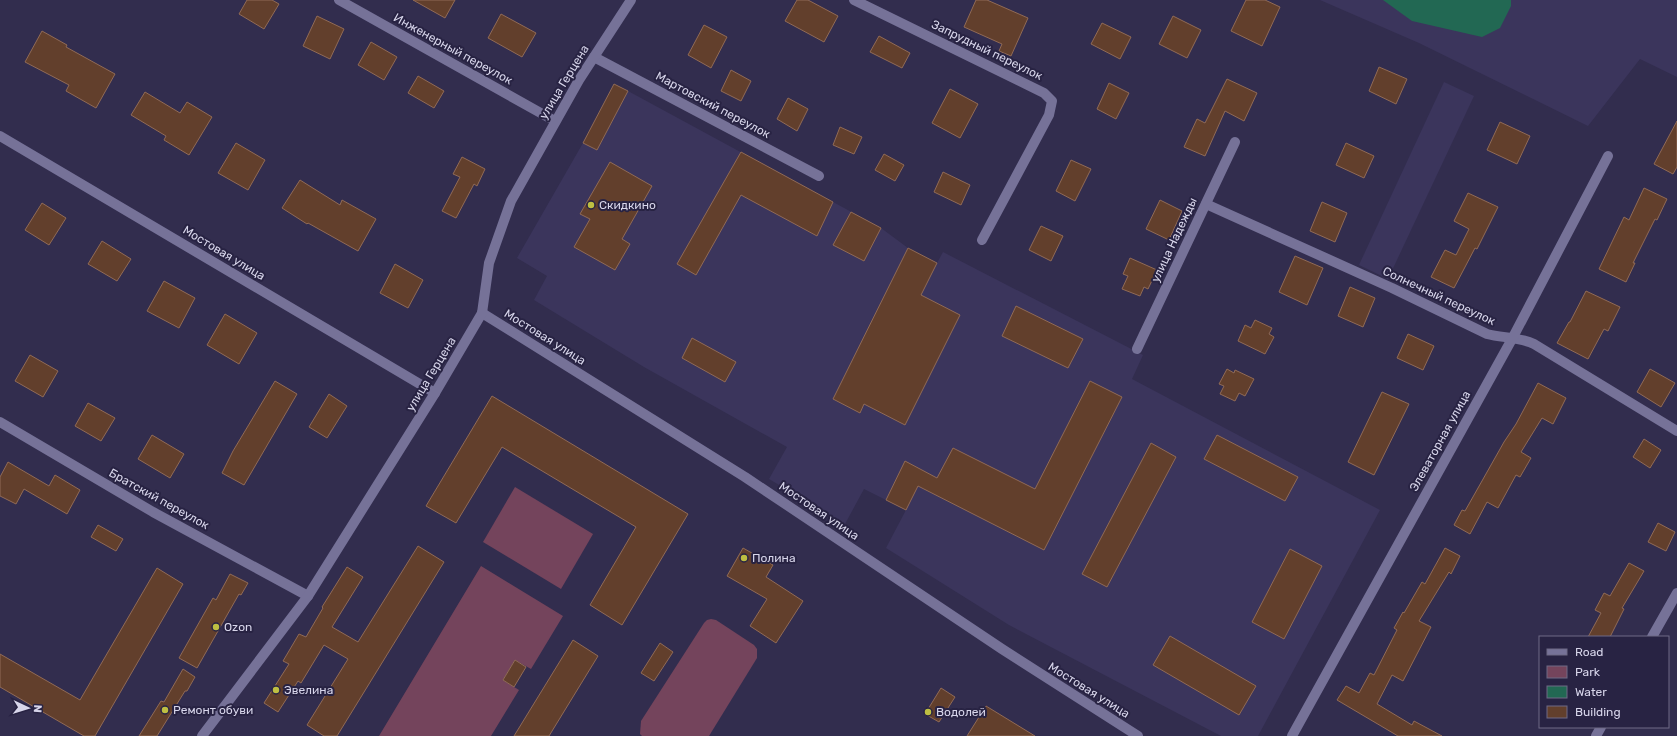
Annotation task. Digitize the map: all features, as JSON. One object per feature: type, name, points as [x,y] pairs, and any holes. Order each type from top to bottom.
[{"type":"street","name":"Инженерный переулок","points":[[339,0],[555,121]]},
{"type":"street","name":"улица Герцена","points":[[202,736],[308,596],[435,393],[482,313],[489,263],[511,201],[555,121],[631,0]]},
{"type":"street","name":"Запрудный переулок","points":[[854,0],[1044,93],[1052,101],[1049,114],[982,240]]},
{"type":"street","name":"Мартовский переулок","points":[[594,57],[819,176]]},
{"type":"street","name":"Мостовая улица","points":[[0,136],[435,393]]},
{"type":"street","name":"улица Надежды","points":[[1136,349],[1235,142]]},
{"type":"street","name":"Элеваторная улица","points":[[1292,736],[1512,339],[1608,156]]},
{"type":"street","name":"Солнечный переулок","points":[[1206,204],[1392,288],[1487,334],[1524,340],[1534,344],[1677,431]]},
{"type":"street","name":"Мостовая улица","points":[[482,313],[745,477],[1002,649],[1138,736]]},
{"type":"street","name":"Братский переулок","points":[[0,422],[153,512],[308,596]]},
{"type":"street","points":[[1653,636],[1677,593]]},
{"type":"shaded area","points":[[1320,0],[1677,0],[1677,77],[1640,59],[1588,126],[1419,43]]},
{"type":"shaded area","points":[[1444,82],[1474,96],[1388,279],[1359,265]]},
{"type":"shaded area","points":[[628,91],[881,228],[908,248],[937,263],[943,252],[1143,355],[1132,379],[1380,510],[1258,736],[1221,736],[1009,625],[886,548],[906,510],[864,489],[845,524],[769,479],[787,447],[644,367],[534,300],[547,276],[517,258],[583,143],[597,150]]},
{"type":"green space","points":[[515,487],[593,534],[561,589],[483,542]]},
{"type":"green space","points":[[481,566],[563,616],[531,669],[515,660],[503,680],[519,690],[491,736],[379,736]]},
{"type":"green space","points":[[711,619],[716,620],[754,645],[757,649],[757,658],[709,736],[642,736],[640,734],[641,721],[704,623]]},
{"type":"water","points":[[1383,0],[1511,0],[1511,6],[1500,28],[1482,37],[1412,21]]},
{"type":"building","points":[[247,0],[272,0],[279,4],[264,29],[239,14]]},
{"type":"building","points":[[413,0],[455,0],[445,18]]},
{"type":"building","points":[[797,0],[808,0],[838,16],[824,42],[785,21]]},
{"type":"building","points":[[976,0],[987,0],[1028,18],[1011,56],[999,51],[1002,44],[964,27]]},
{"type":"building","points":[[1246,0],[1265,0],[1280,7],[1262,46],[1231,31]]},
{"type":"building","points":[[501,14],[536,33],[522,57],[488,38]]},
{"type":"building","points":[[317,16],[344,29],[330,59],[303,46]]},
{"type":"building","points":[[1173,16],[1201,30],[1187,58],[1159,44]]},
{"type":"building","points":[[1102,23],[1131,37],[1120,59],[1091,44]]},
{"type":"building","points":[[704,25],[727,37],[711,68],[688,55]]},
{"type":"building","points":[[42,31],[67,45],[66,47],[115,74],[96,108],[66,91],[69,85],[25,62]]},
{"type":"building","points":[[879,36],[910,53],[902,68],[870,52]]},
{"type":"building","points":[[371,42],[397,57],[384,80],[358,65]]},
{"type":"building","points":[[1379,67],[1407,79],[1396,104],[1369,91]]},
{"type":"building","points":[[731,70],[751,81],[741,101],[721,91]]},
{"type":"building","points":[[418,76],[444,91],[434,108],[408,93]]},
{"type":"building","points":[[1227,79],[1257,93],[1244,121],[1225,111],[1205,156],[1184,147],[1197,119],[1205,123]]},
{"type":"building","points":[[1109,83],[1129,93],[1116,119],[1097,109]]},
{"type":"building","points":[[614,84],[628,91],[597,150],[583,143]]},
{"type":"building","points":[[950,89],[978,104],[960,138],[932,123]]},
{"type":"building","points":[[145,92],[180,113],[187,102],[212,117],[189,155],[164,140],[166,136],[131,115]]},
{"type":"building","points":[[788,98],[808,109],[797,131],[777,119]]},
{"type":"building","points":[[1677,121],[1677,167],[1673,174],[1654,164]]},
{"type":"building","points":[[1500,122],[1530,136],[1517,164],[1487,150]]},
{"type":"building","points":[[840,127],[862,137],[854,154],[833,145]]},
{"type":"building","points":[[236,143],[265,160],[248,190],[218,173]]},
{"type":"building","points":[[1346,143],[1374,156],[1364,178],[1336,165]]},
{"type":"building","points":[[741,152],[833,202],[817,236],[741,195],[696,275],[677,264]]},
{"type":"building","points":[[884,154],[904,165],[895,181],[875,170]]},
{"type":"building","points":[[462,157],[485,169],[477,186],[474,184],[456,218],[442,211],[460,177],[453,174]]},
{"type":"building","points":[[1071,160],[1091,169],[1075,201],[1056,191]]},
{"type":"building","points":[[610,162],[652,186],[622,239],[630,244],[615,270],[574,247],[590,219],[580,214]]},
{"type":"building","points":[[943,172],[970,185],[961,205],[934,192]]},
{"type":"building","points":[[300,180],[340,205],[342,200],[376,219],[358,251],[308,223],[307,224],[282,208]]},
{"type":"building","points":[[1644,188],[1667,199],[1657,220],[1655,219],[1633,263],[1635,263],[1626,282],[1599,269],[1624,217],[1629,220]]},
{"type":"building","points":[[1468,193],[1498,207],[1477,249],[1475,248],[1454,288],[1431,277],[1445,250],[1456,255],[1469,229],[1454,221]]},
{"type":"building","points":[[1160,200],[1182,211],[1169,240],[1146,229]]},
{"type":"building","points":[[1322,202],[1347,213],[1335,242],[1310,231]]},
{"type":"building","points":[[42,203],[66,218],[49,245],[25,230]]},
{"type":"building","points":[[851,212],[881,228],[864,261],[833,245]]},
{"type":"building","points":[[1041,226],[1063,236],[1051,261],[1029,250]]},
{"type":"building","points":[[102,241],[131,259],[117,281],[88,264]]},
{"type":"building","points":[[908,248],[937,263],[921,295],[960,315],[905,425],[864,404],[860,413],[833,399]]},
{"type":"building","points":[[1295,256],[1323,268],[1307,305],[1279,292]]},
{"type":"building","points":[[1130,258],[1157,270],[1148,289],[1144,287],[1140,296],[1122,289],[1128,276],[1123,274]]},
{"type":"building","points":[[395,264],[423,280],[408,308],[380,293]]},
{"type":"building","points":[[164,281],[195,298],[179,328],[147,311]]},
{"type":"building","points":[[1350,287],[1375,298],[1363,327],[1338,316]]},
{"type":"building","points":[[1586,291],[1620,307],[1608,331],[1604,329],[1588,359],[1557,343]]},
{"type":"building","points":[[1016,306],[1083,339],[1068,368],[1002,336]]},
{"type":"building","points":[[225,314],[257,333],[239,364],[207,345]]},
{"type":"building","points":[[1255,320],[1272,328],[1269,334],[1274,337],[1265,354],[1238,341],[1245,325],[1251,328]]},
{"type":"building","points":[[1408,334],[1434,346],[1423,370],[1397,358]]},
{"type":"building","points":[[692,338],[736,362],[725,382],[682,358]]},
{"type":"building","points":[[30,355],[58,371],[43,397],[15,381]]},
{"type":"building","points":[[1227,369],[1234,373],[1235,370],[1254,379],[1245,396],[1239,393],[1235,401],[1220,394],[1224,386],[1219,384]]},
{"type":"building","points":[[1650,369],[1675,383],[1661,407],[1637,392]]},
{"type":"building","points":[[275,381],[297,394],[244,485],[222,473],[233,451]]},
{"type":"building","points":[[1090,381],[1122,397],[1044,550],[918,486],[906,510],[886,500],[905,461],[937,478],[953,448],[1035,489]]},
{"type":"building","points":[[1538,383],[1566,398],[1553,424],[1542,418],[1521,452],[1531,458],[1520,477],[1516,475],[1498,508],[1487,502],[1470,534],[1454,525],[1462,510],[1465,511],[1504,442],[1516,424]]},
{"type":"building","points":[[1382,392],[1409,404],[1374,475],[1348,462]]},
{"type":"building","points":[[329,394],[347,406],[327,438],[309,427]]},
{"type":"building","points":[[492,396],[688,514],[622,625],[590,605],[636,527],[502,447],[456,523],[426,506]]},
{"type":"building","points":[[88,403],[115,418],[101,441],[75,426]]},
{"type":"building","points":[[152,435],[184,454],[170,478],[138,459]]},
{"type":"building","points":[[1217,435],[1298,477],[1285,501],[1204,459]]},
{"type":"building","points":[[1644,439],[1661,450],[1650,468],[1633,457]]},
{"type":"building","points":[[1151,443],[1176,457],[1107,587],[1082,574]]},
{"type":"building","points":[[8,462],[49,486],[55,475],[80,490],[67,514],[24,489],[16,504],[0,496],[0,477]]},
{"type":"building","points":[[1658,523],[1675,532],[1666,551],[1648,542]]},
{"type":"building","points":[[98,525],[123,539],[116,551],[91,537]]},
{"type":"building","points":[[418,546],[444,562],[337,736],[324,736],[307,725],[348,659],[324,645],[301,683],[298,681],[278,712],[264,703],[289,664],[283,661],[299,634],[306,637],[323,608],[322,607],[347,567],[363,577],[332,627],[358,642]]},
{"type":"building","points":[[743,548],[773,565],[766,577],[803,601],[776,643],[750,626],[767,599],[727,576]]},
{"type":"building","points":[[1445,548],[1460,556],[1451,574],[1449,572],[1419,621],[1431,627],[1403,681],[1392,675],[1377,704],[1412,725],[1414,721],[1442,736],[1398,736],[1337,700],[1346,686],[1359,693],[1370,673],[1374,675],[1397,630],[1394,628],[1422,582],[1425,584]]},
{"type":"building","points":[[1290,549],[1322,566],[1284,639],[1252,622]]},
{"type":"building","points":[[1629,563],[1644,571],[1622,608],[1624,609],[1610,636],[1589,636],[1601,613],[1595,610],[1604,593],[1610,596]]},
{"type":"building","points":[[157,568],[183,584],[95,736],[84,736],[0,687],[0,654],[80,700]]},
{"type":"building","points":[[230,574],[248,583],[241,595],[239,594],[197,668],[179,658],[213,598],[216,600]]},
{"type":"building","points":[[1170,636],[1256,686],[1239,715],[1153,665]]},
{"type":"building","points":[[573,640],[598,656],[549,736],[514,736]]},
{"type":"building","points":[[660,643],[673,652],[654,681],[641,673]]},
{"type":"building","points":[[515,660],[526,667],[514,687],[503,680]]},
{"type":"building","points":[[183,669],[195,677],[187,691],[185,691],[157,736],[139,736],[161,701],[164,702]]},
{"type":"building","points":[[941,688],[955,697],[939,722],[925,714]]},
{"type":"building","points":[[986,706],[1035,736],[967,736]]},
{"type":"place","name":"Скидкино","points":[[591,205]]},
{"type":"place","name":"Полина","points":[[744,558]]},
{"type":"place","name":"Ozon","points":[[216,627]]},
{"type":"place","name":"Эвелина","points":[[276,690]]},
{"type":"place","name":"Ремонт обуви","points":[[165,710]]},
{"type":"place","name":"Водолей","points":[[928,712]]}]
